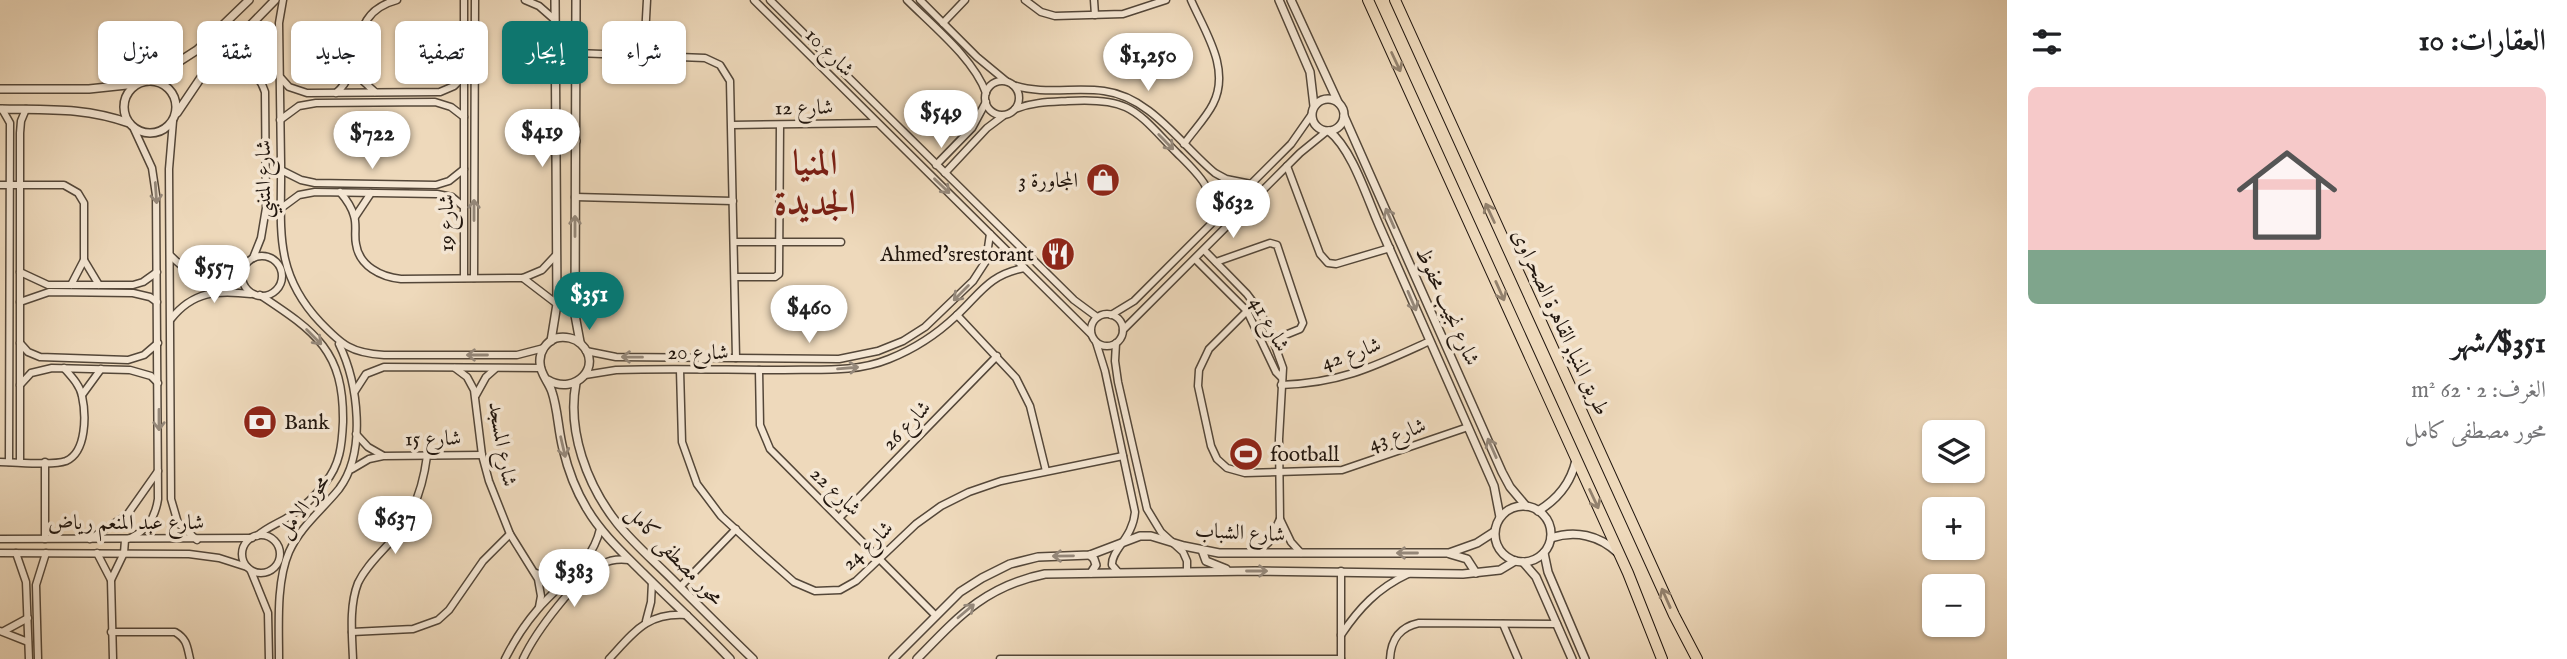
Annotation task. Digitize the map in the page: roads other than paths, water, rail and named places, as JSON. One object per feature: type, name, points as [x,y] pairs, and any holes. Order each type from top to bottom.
[{"type":"highway","name":"طريق المنيا, القاهرة الصحراوى","points":[[1368,0],[1620,555],[1662,659]]},
{"type":"highway","name":"طريق المنيا, القاهرة الصحراوى","points":[[1395,0],[1486,205],[1674,615],[1697,659]]},
{"type":"street","points":[[183,58],[197,50],[249,0]]},
{"type":"street","points":[[255,21],[275,0]]},
{"type":"street","name":"شارع المتنبي","points":[[283,0],[279,23],[281,245],[293,285],[310,312],[335,338],[352,350],[384,355],[517,355],[544,348]]},
{"type":"street","points":[[367,21],[380,7],[397,0]]},
{"type":"street","name":"شارع 19","points":[[464,0],[464,21]]},
{"type":"street","name":"شارع 19","points":[[474,278],[475,0]]},
{"type":"street","points":[[525,0],[539,6],[555,20]]},
{"type":"street","points":[[551,341],[557,304],[555,0]]},
{"type":"street","points":[[576,0],[576,21]]},
{"type":"street","points":[[646,21],[648,0]]},
{"type":"street","name":"شارع 10","points":[[754,0],[1091,334]]},
{"type":"street","name":"شارع 10","points":[[770,0],[1068,295],[1097,317]]},
{"type":"street","points":[[907,0],[970,65],[986,93],[986,102],[972,128],[936,164]]},
{"type":"street","points":[[920,0],[977,57],[1013,85],[1050,90],[1116,93],[1137,102],[1150,112],[1207,167],[1226,179],[1251,184]]},
{"type":"street","points":[[943,23],[965,0]]},
{"type":"street","points":[[1026,0],[1048,14],[1095,15],[1132,13],[1166,0]]},
{"type":"street","points":[[1094,0],[1095,15]]},
{"type":"street","points":[[1184,144],[1211,108],[1220,81],[1217,59],[1191,0]]},
{"type":"street","points":[[1279,0],[1312,80],[1316,125],[1328,131]]},
{"type":"street","points":[[1187,572],[1185,556],[1161,532],[1147,509],[1116,374],[1116,343],[1123,330],[1300,153],[1328,131],[1339,126],[1344,116],[1291,0]]},
{"type":"street","points":[[1302,52],[1313,47]]},
{"type":"street","points":[[686,57],[705,58],[720,65],[730,81],[736,358]]},
{"type":"street","points":[[970,65],[977,57]]},
{"type":"street","points":[[280,76],[284,83],[295,90],[316,93],[422,93],[450,89],[457,84]]},
{"type":"street","points":[[986,93],[996,82],[1006,81]]},
{"type":"street","points":[[0,89],[89,89],[128,84]]},
{"type":"street","points":[[113,659],[111,580],[124,553],[125,540],[145,529],[152,521],[158,499],[155,181],[146,152],[123,108],[133,87],[140,84]]},
{"type":"street","points":[[163,84],[173,95],[177,110],[169,169],[172,507],[183,529],[197,540]]},
{"type":"street","points":[[1,109],[90,111],[132,126],[141,132],[155,134],[168,127],[197,84]]},
{"type":"street","points":[[170,255],[187,271],[208,278],[222,276],[253,258],[261,238],[266,208],[266,114],[262,84]]},
{"type":"street","points":[[336,93],[345,84]]},
{"type":"street","points":[[366,84],[376,93]]},
{"type":"street","name":"شارع 19","points":[[464,84],[464,278]]},
{"type":"street","points":[[576,84],[575,314],[580,343],[586,351],[589,363],[585,375],[576,383],[562,386],[548,380],[540,361],[544,348],[551,341],[569,338],[580,343]]},
{"type":"street","points":[[1013,85],[1019,96],[1015,109]]},
{"type":"street","points":[[1050,90],[1051,102]]},
{"type":"street","points":[[316,93],[316,103]]},
{"type":"street","points":[[422,93],[422,102]]},
{"type":"street","points":[[1118,572],[1112,565],[1112,557],[1127,539],[1135,512],[1106,376],[1091,334],[1092,325],[1097,317],[1111,315],[1129,305],[1152,283],[1291,144],[1320,100],[1327,99],[1338,103]]},
{"type":"street","points":[[945,173],[987,128],[1015,109],[1032,103],[1105,100],[1122,104],[1143,118],[1198,175],[1211,193],[1215,220]]},
{"type":"street","points":[[266,114],[280,117],[299,106],[316,103],[422,102],[446,104],[464,117]]},
{"type":"street","points":[[986,102],[993,112],[1005,114]]},
{"type":"street","points":[[1,109],[10,123],[9,462]]},
{"type":"street","points":[[20,462],[20,127],[26,109]]},
{"type":"street","points":[[1143,118],[1150,112]]},
{"type":"street","name":"شارع نجيب محفوظ","points":[[1344,116],[1506,480],[1527,506]]},
{"type":"street","name":"شارع 12","points":[[732,125],[877,123]]},
{"type":"street","points":[[886,132],[894,124]]},
{"type":"street","points":[[735,277],[778,275],[780,125]]},
{"type":"street","points":[[464,131],[474,131]]},
{"type":"street","name":"شارع نجيب محفوظ","points":[[1328,131],[1341,143],[1390,248],[1494,486],[1500,517]]},
{"type":"street","points":[[556,140],[576,141]]},
{"type":"street","points":[[1291,144],[1300,153]]},
{"type":"street","points":[[1351,162],[1362,156]]},
{"type":"street","points":[[1287,166],[1325,261],[1336,264],[1390,248]]},
{"type":"street","points":[[1198,175],[1207,167]]},
{"type":"street","points":[[280,209],[292,198],[315,192],[424,190],[449,181],[464,169]]},
{"type":"street","points":[[281,170],[301,180],[315,183],[424,190],[447,195],[464,207]]},
{"type":"street","points":[[315,183],[315,192]]},
{"type":"street","points":[[0,185],[64,186],[78,192],[84,203],[84,260],[71,285]]},
{"type":"street","points":[[341,192],[355,217],[359,256],[380,274],[401,279],[523,278],[542,270],[556,255]]},
{"type":"street","points":[[355,217],[372,193]]},
{"type":"street","points":[[575,197],[733,201]]},
{"type":"street","points":[[990,234],[988,253],[982,270],[992,280]]},
{"type":"street","points":[[157,235],[169,235]]},
{"type":"street","points":[[734,242],[841,242]]},
{"type":"street","points":[[1216,262],[1270,243],[1277,246],[1303,323],[1300,329],[1273,340]]},
{"type":"street","points":[[274,260],[281,245]]},
{"type":"street","name":"شارع 41","points":[[1204,250],[1253,302],[1273,340],[1283,368],[1280,519],[1291,542],[1301,553]]},
{"type":"street","points":[[171,319],[186,302],[200,295],[216,292],[258,295],[276,290],[281,280],[280,269],[274,260],[263,256],[253,258]]},
{"type":"street","name":"شارع 41","points":[[1195,259],[1247,311],[1281,382]]},
{"type":"street","points":[[84,260],[99,285]]},
{"type":"street","points":[[246,264],[243,281],[246,287],[258,295]]},
{"type":"street","name":"شارع 20","points":[[585,375],[616,370],[855,368],[887,360],[930,338],[992,280],[1007,272],[1024,268]]},
{"type":"street","name":"شارع 20","points":[[586,351],[616,357],[852,357],[903,341],[937,317],[982,270]]},
{"type":"street","points":[[20,272],[49,289],[133,289],[157,272]]},
{"type":"street","points":[[523,278],[557,304]]},
{"type":"street","points":[[281,280],[293,285]]},
{"type":"street","points":[[1152,283],[1161,293]]},
{"type":"street","points":[[20,302],[49,289],[71,285],[99,285],[133,289],[150,296],[158,303]]},
{"type":"street","points":[[0,292],[9,292]]},
{"type":"street","name":"شارع عبد المنعم رياض","points":[[0,539],[197,540],[255,537],[296,512],[326,482],[340,454],[343,416],[340,377],[329,354],[302,325],[258,295]]},
{"type":"street","points":[[1059,304],[1068,295]]},
{"type":"street","name":"شارع 43","points":[[1247,311],[1204,355],[1199,370],[1198,386],[1211,446],[1217,459],[1227,468],[1239,472],[1279,473],[1326,472],[1351,468],[1468,427]]},
{"type":"street","points":[[957,315],[1016,378],[1030,406],[1046,471]]},
{"type":"street","points":[[1111,315],[1121,322],[1123,330]]},
{"type":"street","points":[[9,326],[20,325]]},
{"type":"street","name":"محور الامل","points":[[279,659],[283,571],[290,548],[303,528],[337,491],[351,470],[356,450],[354,393],[348,366],[335,338]]},
{"type":"street","name":"شارع 42","points":[[1281,382],[1315,384],[1340,379],[1430,341]]},
{"type":"street","points":[[1096,342],[1106,346],[1116,343]]},
{"type":"street","points":[[20,343],[34,355],[52,358],[123,360],[144,355],[158,343]]},
{"type":"street","points":[[384,355],[384,368]]},
{"type":"street","name":"شارع 26","points":[[839,519],[998,356]]},
{"type":"street","points":[[52,358],[52,368]]},
{"type":"street","points":[[804,359],[804,369]]},
{"type":"street","points":[[123,360],[123,369]]},
{"type":"street","points":[[20,385],[36,371],[52,368],[123,369],[144,373],[158,383]]},
{"type":"street","points":[[0,462],[66,461],[79,451],[83,440],[82,395],[64,368]]},
{"type":"street","points":[[354,393],[366,374],[384,368],[541,368]]},
{"type":"street","name":"شارع المسجد","points":[[455,368],[467,377],[476,395],[482,455],[493,495],[510,534],[536,573],[540,590],[539,607]]},
{"type":"street","name":"شارع المسجد","points":[[476,395],[486,377],[496,368]]},
{"type":"street","points":[[82,395],[101,369]]},
{"type":"street","name":"شارع 24","points":[[680,370],[680,427],[686,458],[704,495],[736,529],[794,582],[815,591],[831,592],[849,586],[915,524],[955,499],[1000,481],[1124,456]]},
{"type":"street","name":"شارع 22","points":[[759,370],[760,417],[765,441],[775,456],[936,616]]},
{"type":"street","points":[[1106,376],[1116,374]]},
{"type":"street","name":"محور مصطفى كامل","points":[[548,380],[568,466],[583,501],[600,529],[727,658]]},
{"type":"street","name":"محور مصطفى كامل","points":[[576,383],[574,410],[584,462],[602,502],[624,531],[753,659]]},
{"type":"street","points":[[343,416],[355,415]]},
{"type":"street","name":"شارع 15","points":[[356,434],[368,447],[383,456]]},
{"type":"street","points":[[159,451],[170,451]]},
{"type":"street","name":"شارع 15","points":[[351,470],[362,461],[383,456],[482,455]]},
{"type":"street","points":[[352,659],[353,600],[358,583],[369,564],[401,530],[413,510],[423,481],[427,456]]},
{"type":"street","points":[[1538,511],[1552,502],[1563,490],[1572,475],[1576,459]]},
{"type":"street","points":[[45,462],[46,539]]},
{"type":"street","points":[[89,540],[127,515],[159,469]]},
{"type":"street","points":[[1494,486],[1506,480]]},
{"type":"street","points":[[1519,562],[1531,561],[1544,553],[1551,538],[1547,520],[1538,511],[1527,506],[1509,509],[1500,517],[1494,532],[1495,540],[1502,554],[1519,562],[1536,577],[1572,659]]},
{"type":"street","points":[[1135,512],[1147,509]]},
{"type":"street","points":[[1258,552],[1269,542],[1280,519]]},
{"type":"street","points":[[505,659],[539,607],[587,561],[596,545],[600,529]]},
{"type":"street","points":[[680,587],[736,529]]},
{"type":"street","points":[[613,542],[624,531]]},
{"type":"street","name":"شارع الشباب","points":[[893,659],[960,592],[1000,568],[1038,557],[1090,555],[1127,539],[1145,536],[1202,550],[1449,553],[1477,543],[1494,532]]},
{"type":"street","points":[[352,632],[413,629],[438,620],[449,610],[483,561],[510,534]]},
{"type":"street","points":[[1551,538],[1571,534],[1585,535],[1604,542],[1620,555]]},
{"type":"street","points":[[269,659],[268,613],[242,557],[242,551],[255,537],[274,540],[283,571]]},
{"type":"street","points":[[249,569],[268,572],[290,548]]},
{"type":"street","points":[[1202,550],[1206,561],[1232,571]]},
{"type":"street","name":"شارع عبد المنعم رياض","points":[[0,553],[199,555],[249,569]]},
{"type":"street","points":[[16,553],[32,597],[38,659]]},
{"type":"street","points":[[29,659],[28,618],[37,576],[47,553]]},
{"type":"street","points":[[97,553],[111,580]]},
{"type":"street","points":[[1449,553],[1467,559],[1476,573]]},
{"type":"street","points":[[1544,553],[1554,587],[1585,659]]},
{"type":"street","points":[[1090,555],[1096,565],[1091,572]]},
{"type":"street","points":[[523,659],[535,637],[558,607],[594,569],[611,560],[629,559]]},
{"type":"street","points":[[587,561],[594,569]]},
{"type":"street","name":"شارع الشباب","points":[[917,659],[964,611],[990,593],[1032,577],[1091,572],[1476,573],[1500,570],[1519,562]]},
{"type":"street","points":[[1000,659],[1341,659],[1341,571]]},
{"type":"street","points":[[1341,635],[1363,604],[1378,591],[1412,572]]},
{"type":"street","points":[[536,573],[568,579]]},
{"type":"street","points":[[613,658],[646,621],[652,582]]},
{"type":"street","points":[[1543,592],[1554,587]]},
{"type":"street","points":[[646,621],[670,615],[687,615]]},
{"type":"street","points":[[2,631],[28,618]]},
{"type":"street","points":[[1390,659],[1396,636],[1410,625],[1419,623],[1557,624]]},
{"type":"street","points":[[1503,624],[1518,659]]},
{"type":"street","points":[[2,631],[28,642]]},
{"type":"street","points":[[111,632],[175,632],[183,636],[187,643],[190,659]]},
{"type":"place","name":"المجاورة 3","points":[[1103,180]]},
{"type":"place","name":"Ahmed'srestorant","points":[[1058,254]]},
{"type":"place","name":"Bank","points":[[260,422]]},
{"type":"place","name":"football","points":[[1246,454]]},
{"type":"district","name":"المنيا الجديدة","points":[[815,182]]}]
